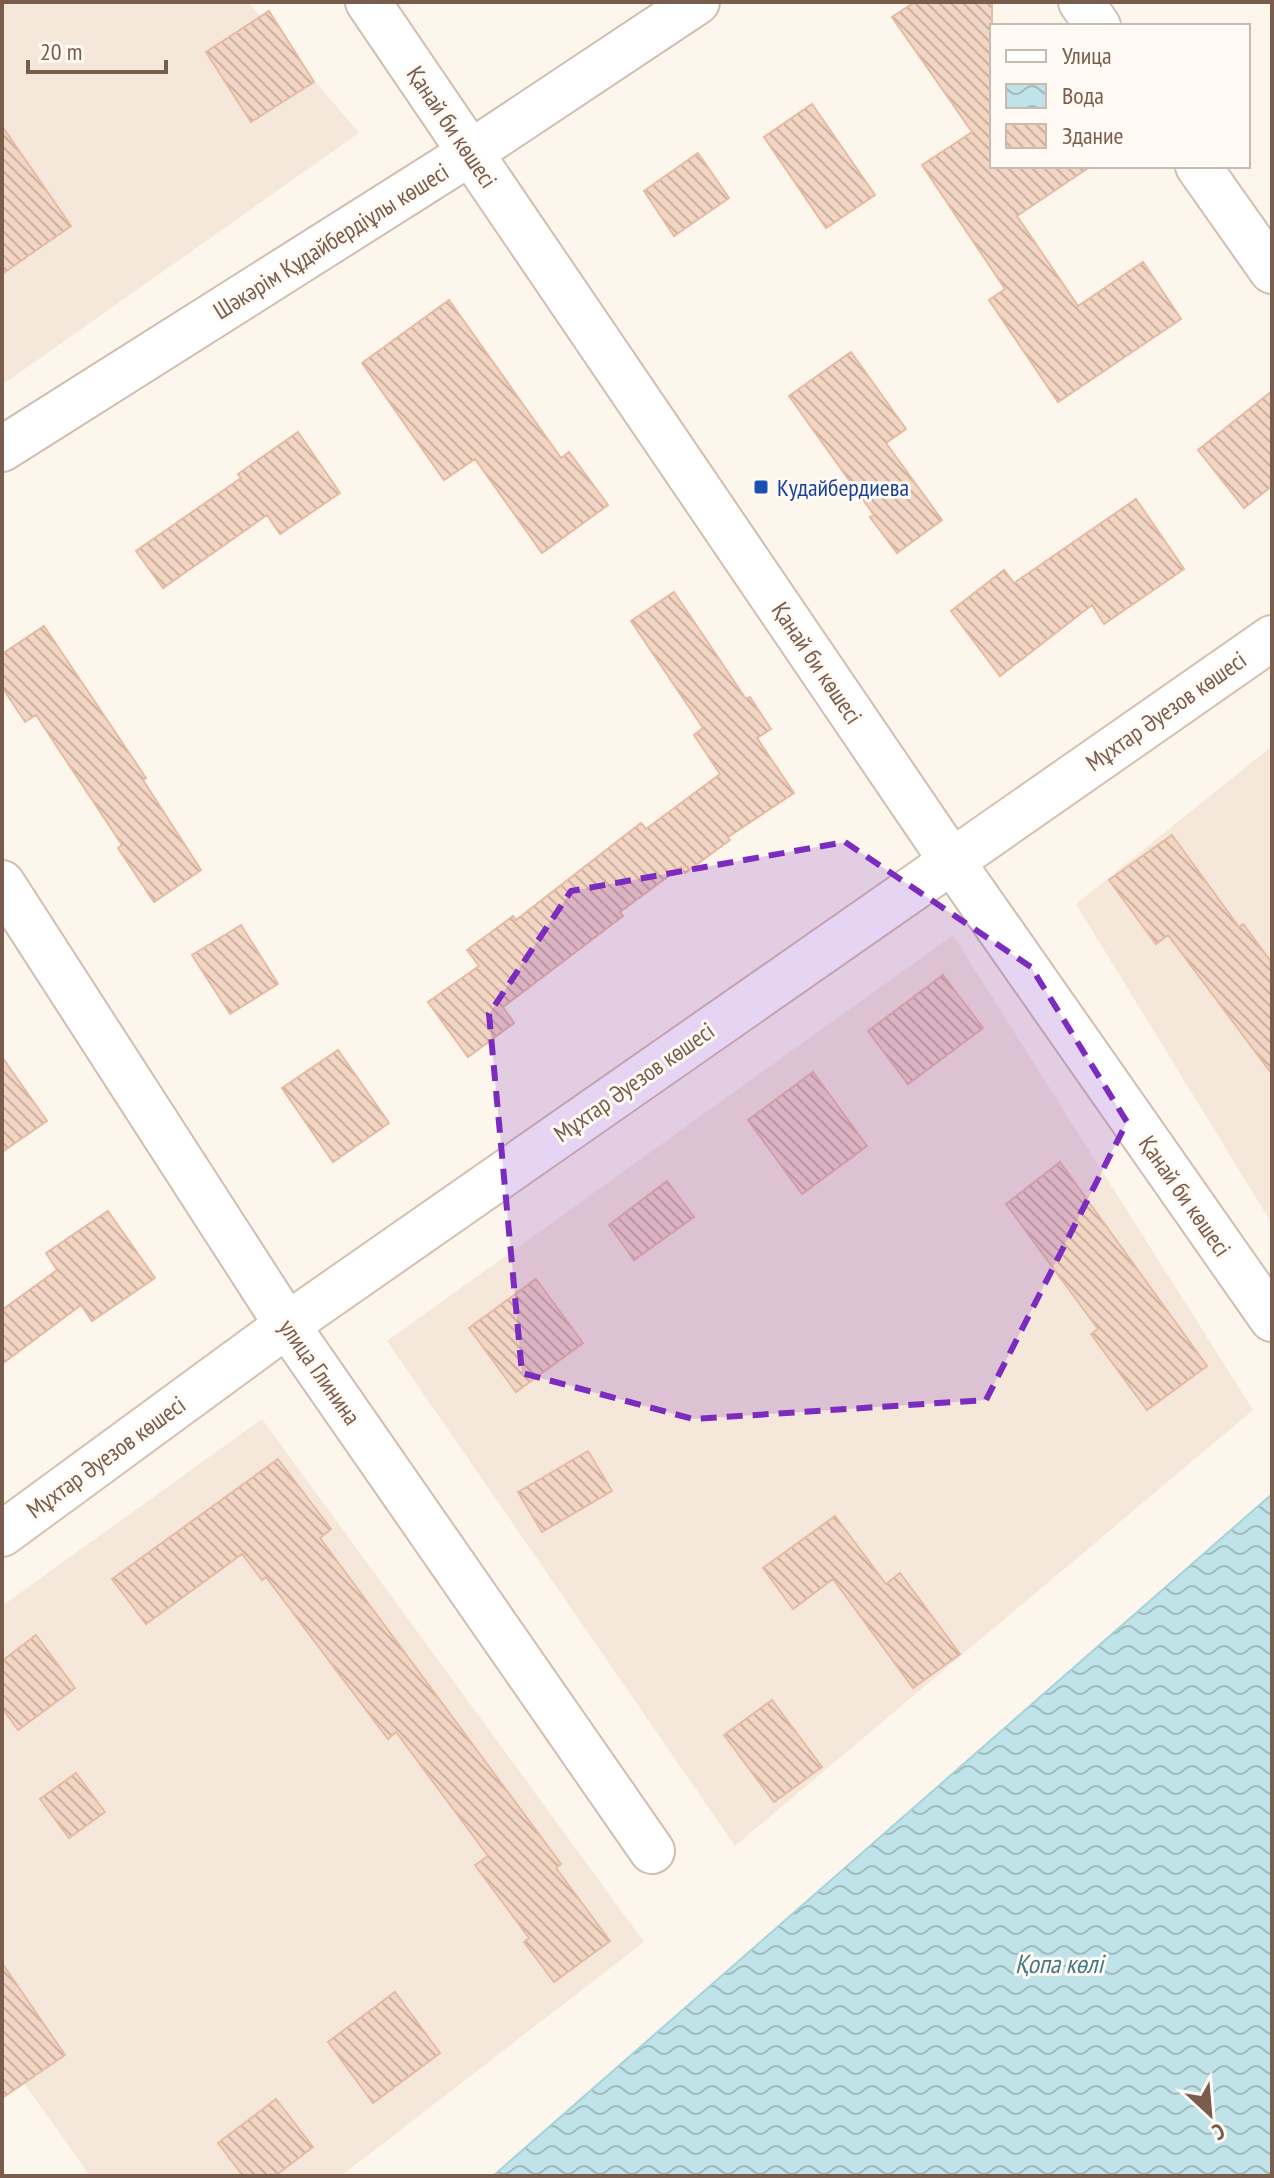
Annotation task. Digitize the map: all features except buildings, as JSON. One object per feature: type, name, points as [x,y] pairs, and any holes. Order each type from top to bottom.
[{"type":"street","name":"Қанай би көшесі","points":[[368,2],[951,860],[1272,1319]]},
{"type":"street","name":"Шәкәрім Құдайбердіұлы көшесі","points":[[2,449],[470,153],[697,2]]},
{"type":"street","points":[[1081,2],[1097,24]]},
{"type":"street","points":[[1199,168],[1272,271]]},
{"type":"street","name":"Мұхтар Әуезов көшесі","points":[[2,1534],[287,1325],[1272,638]]},
{"type":"street","name":"улица Глинина","points":[[2,883],[287,1325],[652,1851]]},
{"type":"highlighted area","points":[[845,842],[1031,967],[1127,1122],[986,1400],[693,1419],[522,1373],[489,1014],[571,891]]},
{"type":"shaded area","points":[[2,2],[248,2],[359,133],[2,385]]},
{"type":"shaded area","points":[[1272,746],[1272,1224],[1076,904]]},
{"type":"shaded area","points":[[953,935],[1253,1410],[735,1846],[387,1341]]},
{"type":"shaded area","points":[[262,1419],[644,1942],[341,2176],[90,2176],[2,2052],[2,1606]]},
{"type":"water","name":"Қопа көлі","points":[[1272,1494],[1272,2176],[493,2176]]},
{"type":"place","name":"Кудайбердиева","points":[[761,487]]}]
